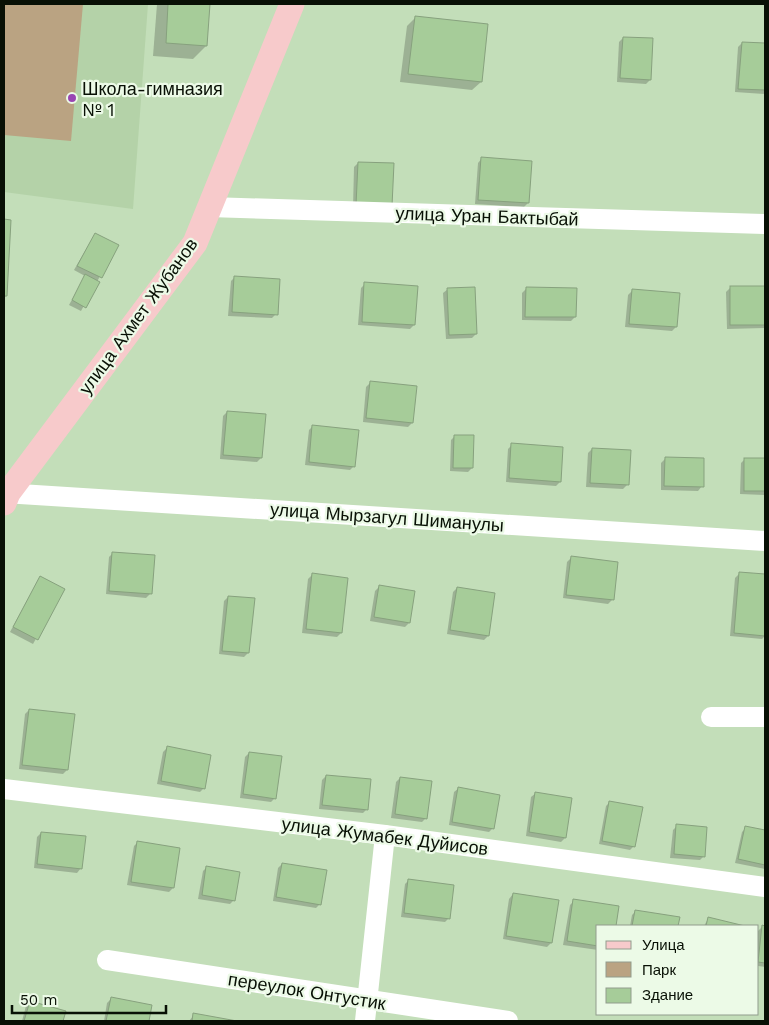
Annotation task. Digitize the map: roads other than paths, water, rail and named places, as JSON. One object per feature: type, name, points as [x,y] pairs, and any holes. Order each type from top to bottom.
[{"type":"main road","name":"улица Ахмет Жубанов","points":[[5,496],[195,243],[292,4]]},
{"type":"street","name":"улица Уран Бактыбай","points":[[210,207],[765,224]]},
{"type":"street","name":"улица Мырзагул Шиманулы","points":[[5,496],[765,541]]},
{"type":"street","points":[[711,717],[765,717]]},
{"type":"street","name":"улица Жумабек Дуйисов","points":[[4,789],[386,835],[765,887]]},
{"type":"street","points":[[365,1021],[386,835]]},
{"type":"street","name":"переулок Онтустик","points":[[107,960],[508,1021]]},
{"type":"place","name":"Школа-гимназия № 1","points":[[72,98]]}]
